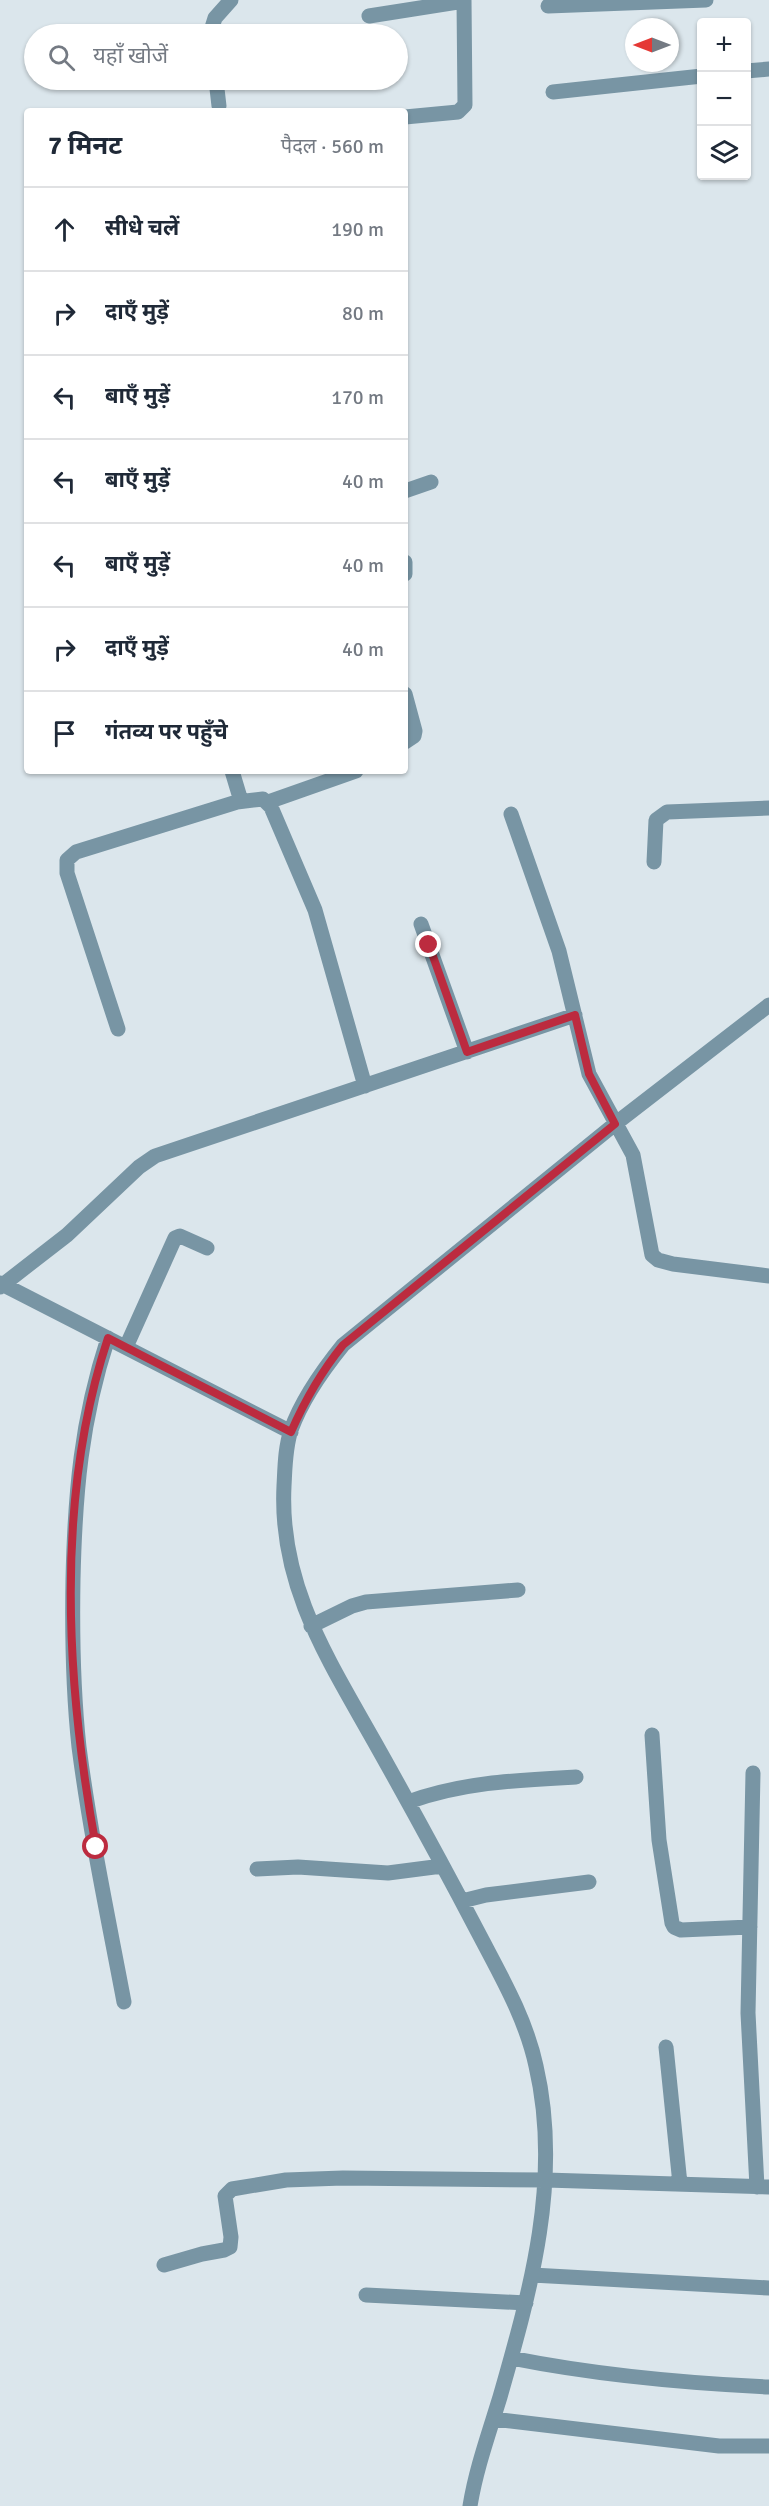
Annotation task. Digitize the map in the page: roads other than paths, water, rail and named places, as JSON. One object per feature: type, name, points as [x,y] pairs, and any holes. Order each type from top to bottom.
[{"type":"street","points":[[212,24],[214,18],[231,0]]},
{"type":"street","points":[[548,6],[706,0]]},
{"type":"street","points":[[369,16],[464,1],[465,105],[458,112],[408,117]]},
{"type":"street","points":[[751,71],[769,69]]},
{"type":"street","points":[[553,92],[697,77]]},
{"type":"street","points":[[217,90],[219,106]]},
{"type":"street","points":[[408,490],[431,482]]},
{"type":"street","points":[[408,705],[415,731],[414,736],[408,740]]},
{"type":"street","points":[[233,774],[241,801]]},
{"type":"street","points":[[118,1029],[67,873],[66,860],[76,852],[241,801],[258,798],[268,802],[347,774]]},
{"type":"street","points":[[268,802],[307,887],[365,1086]]},
{"type":"street","points":[[654,862],[656,820],[667,812],[769,808]]},
{"type":"street","points":[[511,814],[559,951],[589,1074],[633,1155],[652,1255],[658,1260],[769,1276]]},
{"type":"street","points":[[422,924],[467,1052]]},
{"type":"street","points":[[470,2506],[504,2421],[521,2360],[526,2303],[545,2277],[546,2141],[536,2065],[474,1898],[442,1866],[420,1797],[323,1620],[293,1577],[286,1542],[283,1505],[285,1465],[291,1432],[306,1398],[323,1369],[343,1345],[620,1132],[769,1005]]},
{"type":"street","points":[[291,1432],[1,1285],[67,1235],[148,1160],[575,1015]]},
{"type":"street","points":[[126,1347],[175,1238],[180,1236],[207,1248]]},
{"type":"street","points":[[108,1338],[95,1378],[82,1440],[74,1531],[72,1638],[79,1745],[124,2002]]},
{"type":"street","points":[[323,1620],[366,1602],[518,1590]]},
{"type":"street","points":[[652,1735],[658,1830],[674,1927],[681,1930],[750,1927]]},
{"type":"street","points":[[164,2265],[230,2247],[231,2236],[225,2196],[232,2189],[286,2180],[343,2178],[546,2180],[763,2187],[748,2013],[753,1773]]},
{"type":"street","points":[[420,1797],[492,1782],[576,1777]]},
{"type":"street","points":[[257,1869],[298,1867],[388,1873],[442,1866]]},
{"type":"street","points":[[474,1898],[589,1882]]},
{"type":"street","points":[[666,2047],[680,2184]]},
{"type":"street","points":[[545,2277],[769,2288]]},
{"type":"street","points":[[366,2295],[526,2303]]},
{"type":"street","points":[[521,2360],[682,2383],[769,2387]]},
{"type":"street","points":[[504,2421],[719,2446],[769,2446]]}]
